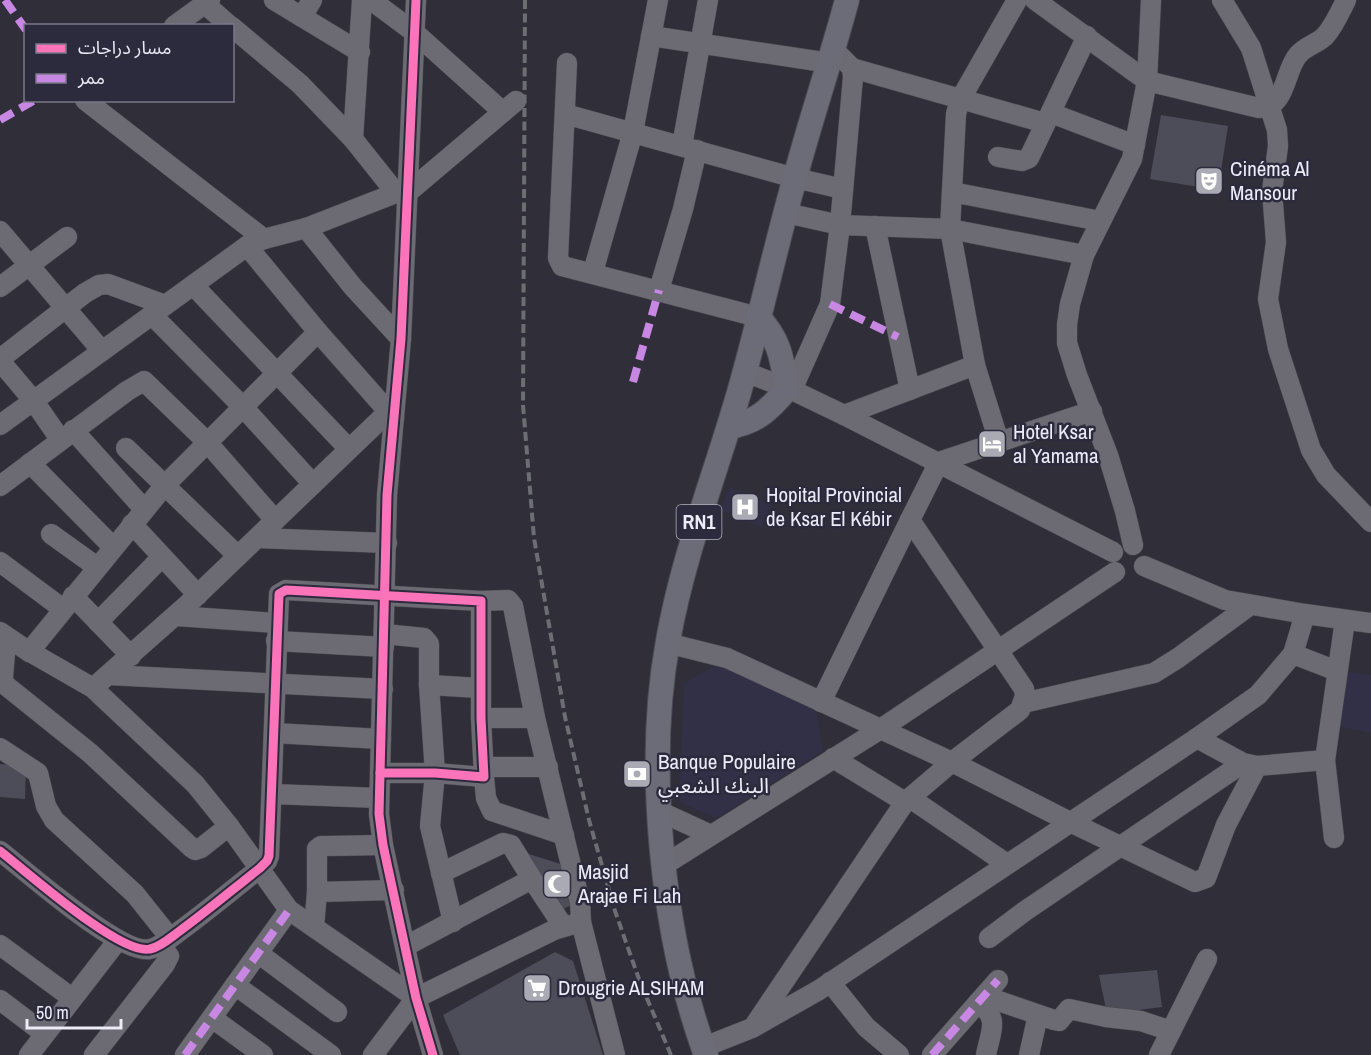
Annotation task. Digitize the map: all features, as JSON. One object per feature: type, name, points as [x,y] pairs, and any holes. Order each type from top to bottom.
[{"type":"main road","name":"RN1","points":[[705,1051],[681,963],[668,900],[659,812],[660,705],[667,643],[689,551],[745,372],[795,178],[838,60],[847,0]]},
{"type":"main road","points":[[729,427],[754,420],[789,390],[779,349],[771,330],[758,317]]},
{"type":"street","points":[[274,0],[307,9],[360,52]]},
{"type":"street","points":[[353,139],[362,0]]},
{"type":"street","points":[[0,425],[193,285],[256,243],[401,194],[509,106],[371,0]]},
{"type":"street","points":[[416,0],[401,194],[401,339],[391,415],[387,495],[380,798],[383,845],[416,998],[433,1055]]},
{"type":"street","points":[[592,272],[633,132],[658,0]]},
{"type":"street","points":[[659,290],[683,208],[701,43],[708,0]]},
{"type":"street","points":[[999,442],[975,365],[950,228],[951,192],[954,126],[960,100],[1017,0]]},
{"type":"street","points":[[1035,0],[1147,81],[1259,108],[1268,106],[1278,98],[1296,57],[1304,49],[1324,37],[1346,0]]},
{"type":"street","points":[[1133,545],[1122,545],[1113,552],[1111,566],[1119,576],[1131,577],[1141,571],[1143,553],[1133,545],[1118,489],[1067,343],[1066,325],[1084,255],[1132,159],[1147,81],[1151,0]]},
{"type":"street","points":[[1222,0],[1251,48],[1277,129],[1278,146],[1272,191],[1276,242],[1268,299],[1278,349],[1311,450],[1326,475],[1371,522]]},
{"type":"street","points":[[177,24],[208,2],[229,24]]},
{"type":"street","points":[[234,29],[300,84],[353,139],[401,194]]},
{"type":"street","points":[[651,36],[838,60],[960,100],[1048,118],[1135,145]]},
{"type":"street","points":[[998,157],[1022,161],[1029,158],[1087,36]]},
{"type":"street","points":[[789,390],[830,304],[853,87],[838,60]]},
{"type":"street","points":[[567,63],[558,258],[562,266],[758,317]]},
{"type":"street","points":[[87,102],[256,243],[318,332],[391,415]]},
{"type":"street","points":[[565,114],[795,178],[843,189]]},
{"type":"street","points":[[951,192],[1100,221]]},
{"type":"street","points":[[786,213],[840,225],[950,228],[1084,255]]},
{"type":"street","points":[[876,226],[910,390]]},
{"type":"street","points":[[306,228],[353,287],[401,339]]},
{"type":"street","points":[[0,231],[102,351]]},
{"type":"street","points":[[0,287],[67,237]]},
{"type":"street","points":[[198,595],[162,557],[138,517],[0,360],[66,307],[99,285],[108,284],[158,310],[313,484]]},
{"type":"street","points":[[193,285],[349,449]]},
{"type":"street","points":[[229,826],[201,848],[195,850],[192,848],[90,753],[2,685],[2,653],[27,650],[165,485],[318,332]]},
{"type":"street","points":[[844,415],[975,365]]},
{"type":"street","points":[[745,372],[844,415],[1113,552]]},
{"type":"street","points":[[0,486],[67,434],[126,391],[144,381],[207,442],[275,520]]},
{"type":"street","points":[[822,702],[939,462],[1092,411]]},
{"type":"street","points":[[93,688],[176,616],[349,449],[391,415]]},
{"type":"street","points":[[126,448],[238,556]]},
{"type":"street","points":[[30,462],[113,547]]},
{"type":"street","points":[[752,1028],[908,800],[952,762],[1020,710],[1023,703],[1024,689],[910,520]]},
{"type":"street","points":[[51,534],[97,567]]},
{"type":"street","points":[[257,538],[387,543]]},
{"type":"street","points":[[98,622],[162,557]]},
{"type":"street","points":[[0,562],[98,622],[131,656]]},
{"type":"street","points":[[1143,566],[1225,600],[1249,606],[1371,623]]},
{"type":"street","points":[[664,865],[879,730],[1115,572]]},
{"type":"street","points":[[0,850],[81,915],[118,940],[141,950],[148,950],[201,916],[267,861],[270,851],[277,599],[281,591],[512,602],[535,718],[580,902],[572,924],[416,998],[373,1055]]},
{"type":"street","points":[[481,601],[480,687],[486,798],[492,811],[564,835]]},
{"type":"street","points":[[1023,703],[1154,673],[1249,606]]},
{"type":"street","points":[[705,1051],[752,1028],[830,982],[1244,706],[1258,694],[1293,654],[1305,614]]},
{"type":"street","points":[[176,616],[276,632],[384,640],[424,638],[428,641],[435,773],[430,826],[453,922]]},
{"type":"street","points":[[1334,838],[1325,760],[1345,620]]},
{"type":"street","points":[[0,632],[93,688],[195,784],[229,826],[289,910],[416,998]]},
{"type":"street","points":[[667,643],[717,654],[952,762],[1195,882],[1203,880],[1208,874],[1250,764]]},
{"type":"street","points":[[1293,654],[1336,671]]},
{"type":"street","points":[[109,675],[383,689]]},
{"type":"street","points":[[429,685],[480,687]]},
{"type":"street","points":[[481,718],[535,718]]},
{"type":"street","points":[[274,734],[381,739]]},
{"type":"street","points":[[1197,738],[1250,764],[1325,760]]},
{"type":"street","points":[[0,748],[38,773],[45,806],[54,820],[135,894],[165,941],[169,956],[165,964],[94,1055]]},
{"type":"street","points":[[834,758],[908,800],[1007,864]]},
{"type":"street","points":[[989,938],[1120,846],[1250,764]]},
{"type":"street","points":[[380,773],[484,772],[548,767]]},
{"type":"street","points":[[272,794],[380,798]]},
{"type":"street","points":[[659,812],[711,835]]},
{"type":"street","points":[[441,873],[503,843],[511,845],[532,879],[572,924],[615,1055]]},
{"type":"street","points":[[314,927],[317,892],[316,855],[319,848],[383,845]]},
{"type":"street","points":[[406,946],[532,879]]},
{"type":"street","points":[[317,892],[394,890]]},
{"type":"street","points":[[185,1055],[289,910]]},
{"type":"street","points":[[29,1055],[118,940]]},
{"type":"street","points":[[0,945],[72,998]]},
{"type":"street","points":[[258,953],[337,1012]]},
{"type":"street","points":[[1159,1055],[1207,959]]},
{"type":"street","points":[[933,1055],[998,980]]},
{"type":"street","points":[[830,982],[866,1027],[899,1055]]},
{"type":"street","points":[[235,986],[331,1055]]},
{"type":"street","points":[[981,999],[1059,1021],[1069,1010],[1141,1021],[1171,1031]]},
{"type":"street","points":[[981,999],[993,1021],[986,1055]]},
{"type":"street","points":[[0,1000],[45,1035]]},
{"type":"street","points":[[1029,1055],[1038,1015]]},
{"type":"street","points":[[212,1018],[263,1055]]},
{"type":"shaded area","name":"Hopital Provincial de Ksar El Kébir","points":[[730,487],[771,504],[761,527],[720,510]]},
{"type":"shaded area","points":[[722,661],[816,709],[823,751],[716,818],[679,802],[684,684]]},
{"type":"shaded area","points":[[1350,672],[1371,675],[1371,733],[1335,726],[1345,674]]},
{"type":"building","points":[[1161,115],[1228,126],[1218,190],[1150,179]]},
{"type":"building","points":[[0,764],[26,766],[25,799],[0,797]]},
{"type":"building","name":"Masjid Arajae Fi Lah","points":[[519,851],[567,866],[578,902],[559,911]]},
{"type":"building","name":"Drougrie ALSIHAM","points":[[555,952],[573,961],[603,1055],[460,1055],[443,1015]]},
{"type":"building","points":[[1157,970],[1162,1007],[1107,1014],[1099,975]]},
{"type":"railway","points":[[525,0],[523,405],[534,538],[565,717],[589,820],[615,911],[640,982],[671,1055]]},
{"type":"marked path","points":[[5,0],[24,27]]},
{"type":"marked path","points":[[0,120],[32,102]]},
{"type":"marked path","points":[[633,382],[659,290]]},
{"type":"marked path","points":[[830,304],[898,337]]},
{"type":"marked path","points":[[185,1055],[289,910]]},
{"type":"marked path","points":[[932,1055],[998,980]]},
{"type":"cycle path","points":[[416,0],[401,339],[387,495],[379,814],[383,845],[416,998],[433,1055]]},
{"type":"cycle path","points":[[0,851],[51,893],[118,939],[136,948],[150,949],[157,946],[168,940],[260,868],[269,856],[279,594],[286,590],[481,601],[481,718],[484,777],[435,773],[380,773]]},
{"type":"place","name":"Cinéma Al Mansour","points":[[1209,181]]},
{"type":"place","name":"Hotel Ksar al Yamama","points":[[992,444]]},
{"type":"place","name":"Hopital Provincial de Ksar El Kébir","points":[[745,507]]},
{"type":"place","name":"Banque Populaire البنك الشعبي","points":[[637,774]]},
{"type":"place","name":"Masjid Arajae Fi Lah","points":[[557,884]]},
{"type":"place","name":"Drougrie ALSIHAM","points":[[537,988]]}]
